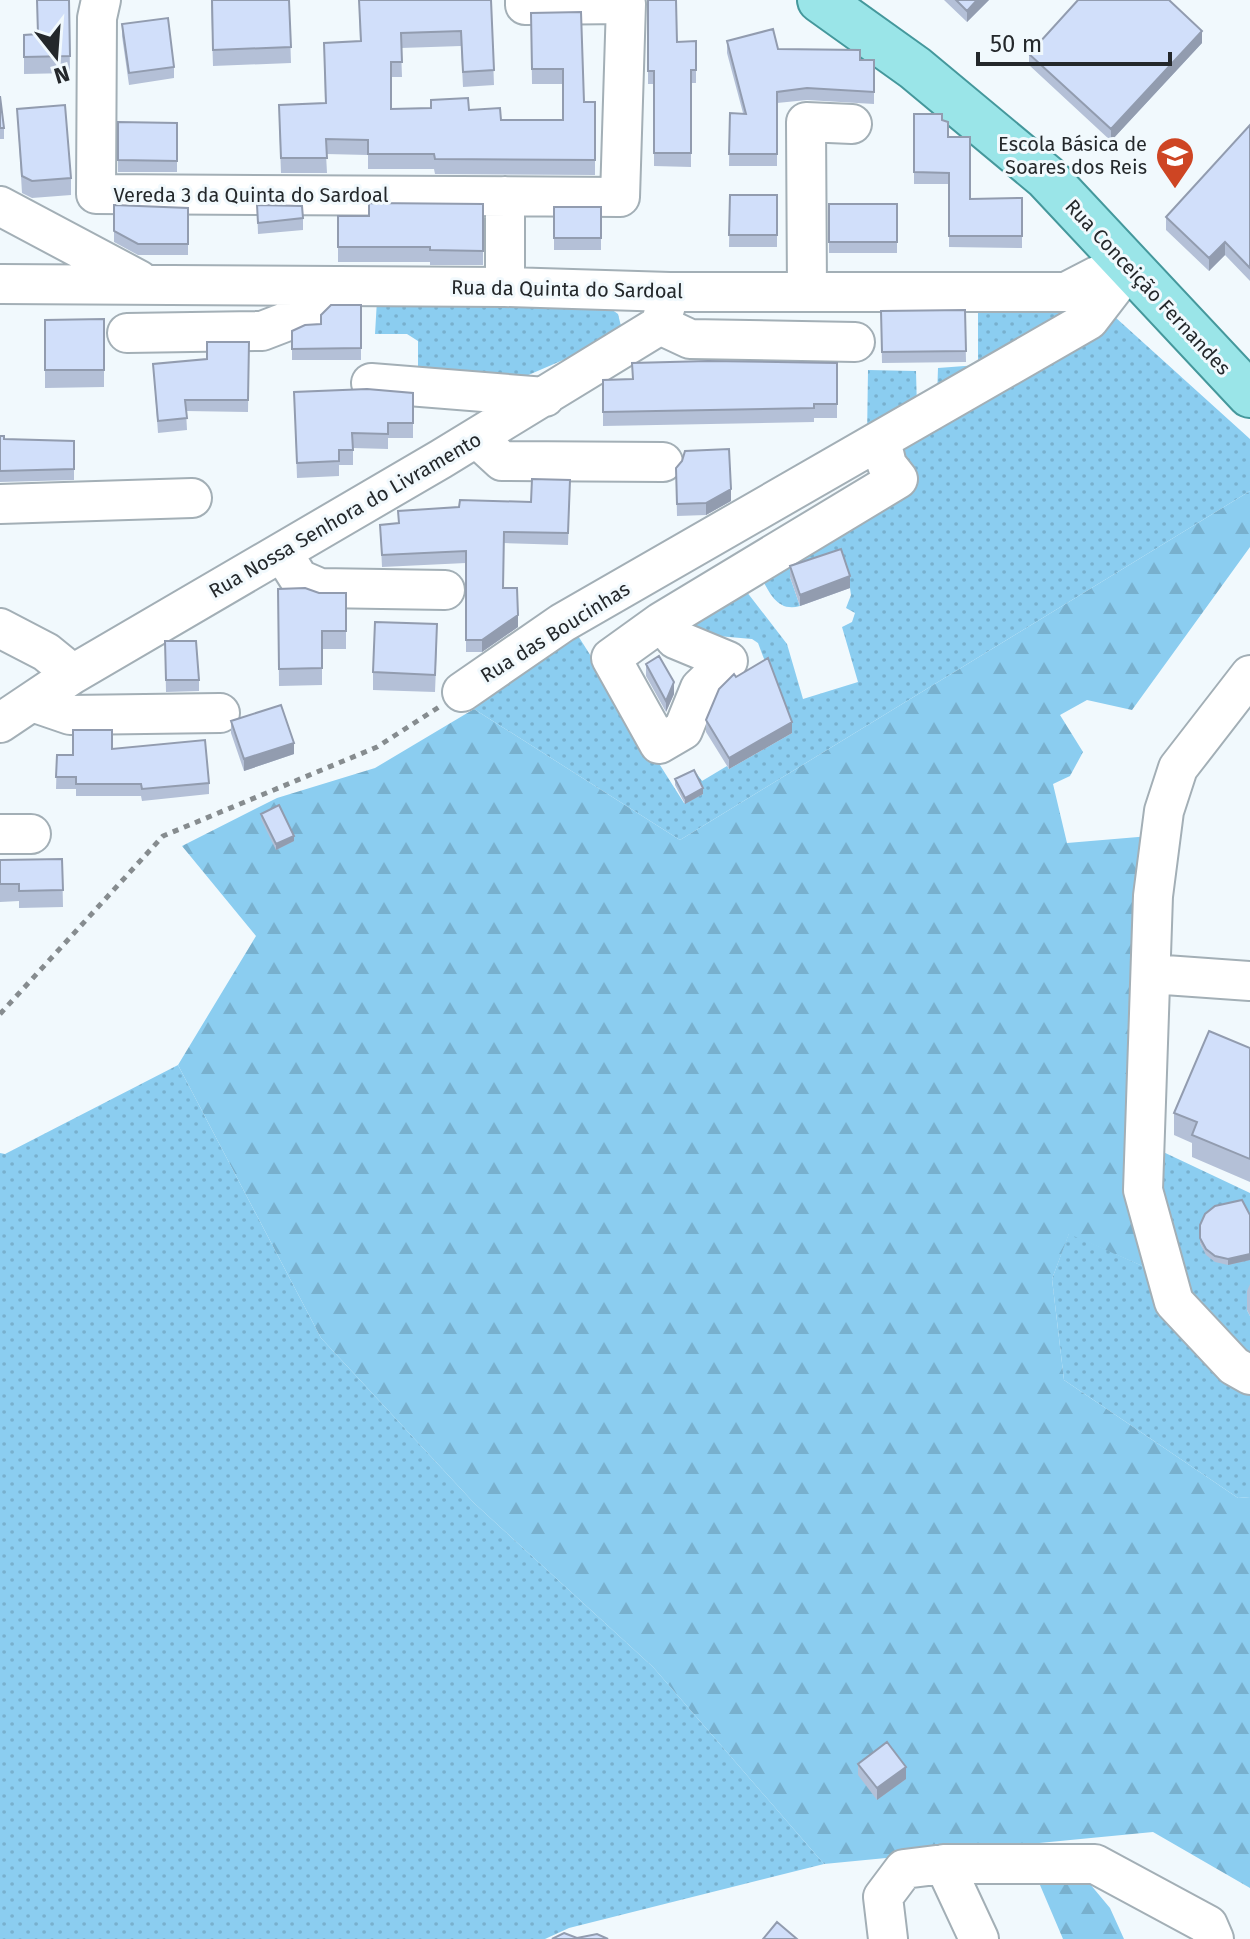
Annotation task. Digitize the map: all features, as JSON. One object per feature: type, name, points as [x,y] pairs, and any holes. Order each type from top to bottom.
[{"type":"main road","name":"Rua Conceição Fernandes","points":[[820,0],[915,68],[1046,177],[1250,395]]},
{"type":"street","name":"Vereda 3 da Quinta do Sardoal","points":[[101,0],[97,18],[96,194],[505,196]]},
{"type":"street","points":[[505,287],[505,196],[620,197],[626,4],[525,5],[525,0]]},
{"type":"street","points":[[807,291],[806,122],[852,124]]},
{"type":"street","points":[[0,206],[146,284]]},
{"type":"street","name":"Rua da Quinta do Sardoal","points":[[0,284],[505,287],[665,308],[807,291],[1066,292],[1097,276],[1129,268]]},
{"type":"street","name":"Rua das Boucinhas","points":[[462,692],[562,623],[1089,320],[1129,268]]},
{"type":"street","points":[[127,333],[262,331],[288,321],[311,307],[323,286]]},
{"type":"street","points":[[665,308],[690,339],[855,342]]},
{"type":"street","name":"Rua Nossa Senhora do Livramento","points":[[0,723],[73,674],[545,397],[665,308]]},
{"type":"street","points":[[371,383],[545,397]]},
{"type":"street","points":[[477,438],[502,461],[663,462]]},
{"type":"street","points":[[661,622],[898,479],[887,465],[881,440]]},
{"type":"street","points":[[0,504],[192,498]]},
{"type":"street","points":[[282,552],[299,579],[320,588],[445,590]]},
{"type":"street","points":[[0,628],[46,652],[73,674]]},
{"type":"street","points":[[1243,699],[1178,768],[1164,811],[1153,896],[1143,1190],[1174,1302],[1234,1366],[1250,1375]]},
{"type":"street","points":[[32,702],[70,715],[220,713]]},
{"type":"street","points":[[1151,974],[1250,981]]},
{"type":"street","points":[[944,1864],[979,1939]]},
{"type":"street","points":[[888,1939],[883,1897],[904,1869],[944,1864],[1095,1864],[1208,1925],[1214,1939]]},
{"type":"path","name":"Rua das Boucinhas","points":[[0,1014],[163,836],[377,747],[462,692]]},
{"type":"green space","points":[[377,300],[604,304],[618,314],[621,326],[612,339],[526,376],[418,374],[418,341],[407,334],[375,334]]},
{"type":"green space","points":[[978,313],[1084,313],[937,398],[938,368],[978,365]]},
{"type":"green space","points":[[1115,317],[1250,439],[1250,491],[680,840],[474,709],[553,644],[575,631],[684,803],[703,794],[694,776],[697,774],[702,781],[792,733],[758,643],[752,639],[695,634],[687,629],[743,587],[787,644],[803,699],[858,682],[842,627],[852,622],[855,613],[846,608],[850,588],[790,577],[800,606],[792,607],[780,604],[761,577],[900,458],[903,443]]},
{"type":"green space","points":[[868,370],[916,371],[917,410],[867,439]]},
{"type":"green space","points":[[1250,491],[1250,547],[1132,710],[1087,700],[1060,715],[1083,752],[1070,776],[1053,784],[1067,843],[1150,836],[1156,1272],[1069,1234],[1052,1279],[1064,1380],[1238,1498],[1250,1497],[1250,1888],[1153,1832],[824,1864],[653,1667],[474,1503],[321,1338],[178,1065],[256,936],[182,846],[277,798],[375,768],[474,709],[680,840]]},
{"type":"green space","points":[[178,1065],[321,1338],[474,1503],[653,1667],[824,1864],[569,1928],[545,1939],[0,1939],[0,1153],[5,1154]]},
{"type":"green space","points":[[1159,1150],[1250,1193],[1250,1221],[1200,1243],[1210,1256],[1222,1262],[1236,1261],[1250,1253],[1250,1303],[1247,1310],[1250,1316],[1250,1355],[1187,1297],[1153,1206]]},
{"type":"green space","points":[[1069,1233],[1156,1272],[1250,1383],[1250,1497],[1238,1498],[1064,1380],[1052,1279]]},
{"type":"green space","points":[[1037,1878],[1090,1884],[1110,1908],[1124,1939],[1063,1939]]},
{"type":"building","points":[[37,0],[69,0],[70,56],[24,57],[24,35],[38,34]]},
{"type":"building","points":[[212,0],[289,0],[291,47],[213,50]]},
{"type":"building","points":[[359,0],[491,0],[494,70],[463,72],[461,31],[401,33],[402,62],[391,62],[391,109],[431,108],[431,100],[468,98],[469,110],[500,108],[501,120],[563,120],[563,69],[532,69],[531,13],[581,12],[584,102],[595,102],[595,160],[435,159],[434,154],[368,154],[368,140],[326,139],[327,158],[281,158],[279,105],[326,103],[324,43],[361,41]]},
{"type":"building","points":[[648,0],[676,0],[677,42],[696,41],[696,70],[691,70],[691,153],[654,153],[654,71],[648,71]]},
{"type":"building","points":[[956,0],[977,0],[967,11]]},
{"type":"building","points":[[1078,0],[1169,0],[1202,31],[1111,129],[1029,54]]},
{"type":"building","points":[[168,18],[174,67],[129,73],[122,24]]},
{"type":"building","points":[[773,29],[778,49],[860,50],[860,60],[874,60],[874,92],[807,88],[777,92],[777,154],[729,154],[730,113],[746,114],[727,41]]},
{"type":"building","points":[[0,96],[4,128],[0,128]]},
{"type":"building","points":[[65,105],[71,178],[32,181],[22,176],[17,109]]},
{"type":"building","points":[[914,114],[942,114],[942,120],[948,122],[948,137],[970,137],[970,199],[1022,198],[1022,236],[949,236],[949,173],[914,172]]},
{"type":"building","points":[[118,122],[177,123],[177,161],[118,160]]},
{"type":"building","points":[[1250,125],[1250,268],[1225,242],[1209,258],[1166,217]]},
{"type":"building","points":[[730,195],[777,195],[777,235],[729,235]]},
{"type":"building","points":[[369,203],[483,204],[483,251],[430,250],[430,247],[338,247],[338,216],[369,216]]},
{"type":"building","points":[[829,204],[897,204],[897,242],[829,242]]},
{"type":"building","points":[[114,205],[188,208],[188,244],[138,244],[114,231]]},
{"type":"building","points":[[257,205],[302,206],[303,218],[258,223]]},
{"type":"building","points":[[554,207],[601,207],[601,238],[554,238]]},
{"type":"building","points":[[331,305],[361,305],[361,348],[292,349],[292,331],[305,325],[321,324],[321,315]]},
{"type":"building","points":[[965,310],[966,351],[882,352],[881,311]]},
{"type":"building","points":[[104,319],[104,370],[45,370],[45,320]]},
{"type":"building","points":[[207,342],[249,342],[248,400],[185,400],[187,418],[158,421],[153,364],[207,359]]},
{"type":"building","points":[[632,363],[837,363],[837,404],[814,404],[814,408],[603,412],[603,380],[633,379]]},
{"type":"building","points":[[367,389],[413,393],[413,423],[388,423],[388,434],[352,433],[353,450],[339,450],[339,461],[297,463],[294,392]]},
{"type":"building","points":[[0,436],[4,439],[74,441],[74,469],[0,471]]},
{"type":"building","points":[[729,449],[731,489],[706,503],[677,504],[676,468],[685,451]]},
{"type":"building","points":[[532,479],[570,480],[568,533],[504,532],[503,588],[517,588],[518,615],[482,640],[466,640],[466,551],[382,555],[380,525],[399,523],[398,511],[459,507],[460,500],[531,502]]},
{"type":"building","points":[[841,549],[850,576],[800,595],[790,566]]},
{"type":"building","points":[[305,588],[319,593],[346,593],[346,631],[322,631],[322,668],[279,669],[278,589]]},
{"type":"building","points":[[375,622],[437,624],[435,675],[373,672]]},
{"type":"building","points":[[165,641],[196,641],[199,680],[166,680]]},
{"type":"building","points":[[659,656],[674,682],[666,701],[646,664]]},
{"type":"building","points":[[768,658],[792,722],[729,758],[706,720],[719,689],[734,674],[736,677]]},
{"type":"building","points":[[281,705],[294,743],[244,759],[231,721]]},
{"type":"building","points":[[73,730],[112,730],[112,749],[205,740],[209,783],[142,789],[141,784],[76,784],[76,777],[56,777],[57,755],[73,755]]},
{"type":"building","points":[[694,770],[703,788],[685,798],[675,779]]},
{"type":"building","points":[[279,805],[294,836],[276,844],[261,814]]},
{"type":"building","points":[[62,859],[63,890],[19,891],[19,884],[0,884],[0,860]]},
{"type":"building","points":[[1209,1031],[1250,1048],[1250,1159],[1192,1135],[1197,1122],[1174,1113]]},
{"type":"building","points":[[1242,1200],[1250,1215],[1250,1254],[1228,1259],[1215,1256],[1206,1249],[1200,1238],[1200,1225],[1205,1214],[1215,1206]]},
{"type":"building","points":[[887,1742],[906,1767],[877,1788],[858,1764]]},
{"type":"building","points":[[777,1922],[797,1939],[763,1939]]},
{"type":"building","points":[[564,1933],[577,1938],[597,1934],[608,1939],[552,1939]]},
{"type":"place","name":"Escola Básica de Soares dos Reis","points":[[1175,190]]}]
